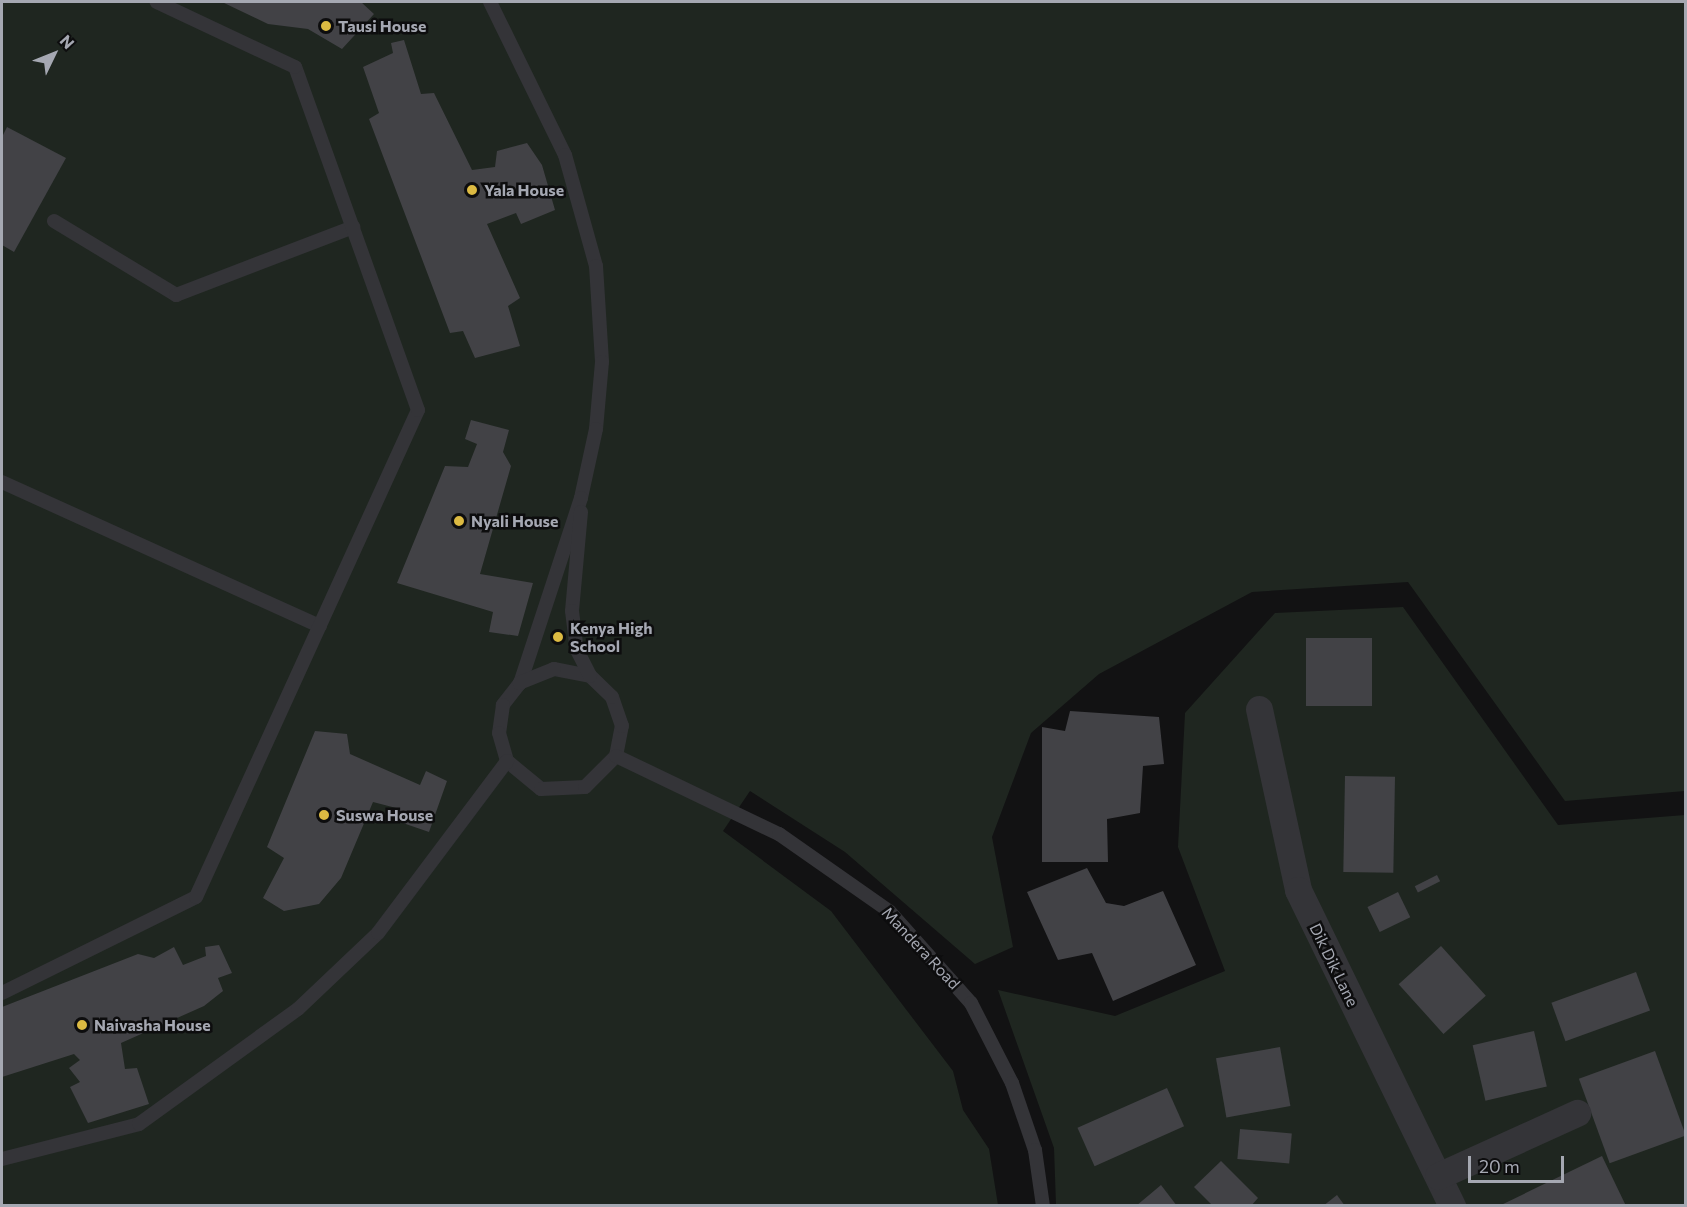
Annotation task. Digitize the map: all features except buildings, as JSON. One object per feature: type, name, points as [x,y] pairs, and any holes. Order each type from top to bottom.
[{"type":"street","name":"Dik Dik Lane","points":[[1259,709],[1298,890],[1452,1206]]},
{"type":"street","points":[[1438,1176],[1577,1113]]},
{"type":"lane","points":[[2,990],[196,897],[418,410],[295,67],[158,2]]},
{"type":"lane","points":[[490,2],[565,155],[596,266],[602,362],[596,429],[581,498],[530,640],[520,683],[503,705],[499,734],[507,761],[541,789],[585,787],[616,756],[622,726],[612,698],[590,676],[577,650],[572,611],[581,498]]},
{"type":"lane","points":[[54,221],[176,295],[353,227]]},
{"type":"lane","points":[[2,482],[320,626]]},
{"type":"lane","points":[[520,683],[554,669],[590,676]]},
{"type":"lane","name":"Mandera Road","points":[[616,756],[779,834],[889,911],[971,1003],[1012,1083],[1035,1150],[1043,1206]]},
{"type":"lane","points":[[2,1159],[139,1124],[298,1009],[378,933],[507,761]]},
{"type":"shaded area","name":"Kenya High School","points":[[2,2],[1685,2],[1685,791],[1565,801],[1408,582],[1252,592],[1099,674],[1031,733],[992,837],[1013,947],[975,964],[845,852],[750,791],[723,831],[831,911],[953,1071],[963,1110],[989,1149],[998,1205],[2,1206]]},
{"type":"shaded area","points":[[1403,607],[1558,825],[1685,815],[1685,1205],[1056,1205],[1054,1148],[998,990],[1115,1016],[1225,971],[1178,847],[1185,713],[1275,613]]},
{"type":"place","name":"Tausi House","points":[[326,26]]},
{"type":"place","name":"Yala House","points":[[472,190]]},
{"type":"place","name":"Nyali House","points":[[459,521]]},
{"type":"place","name":"Kenya High School","points":[[558,637]]},
{"type":"place","name":"Suswa House","points":[[324,815]]},
{"type":"place","name":"Naivasha House","points":[[82,1025]]}]
